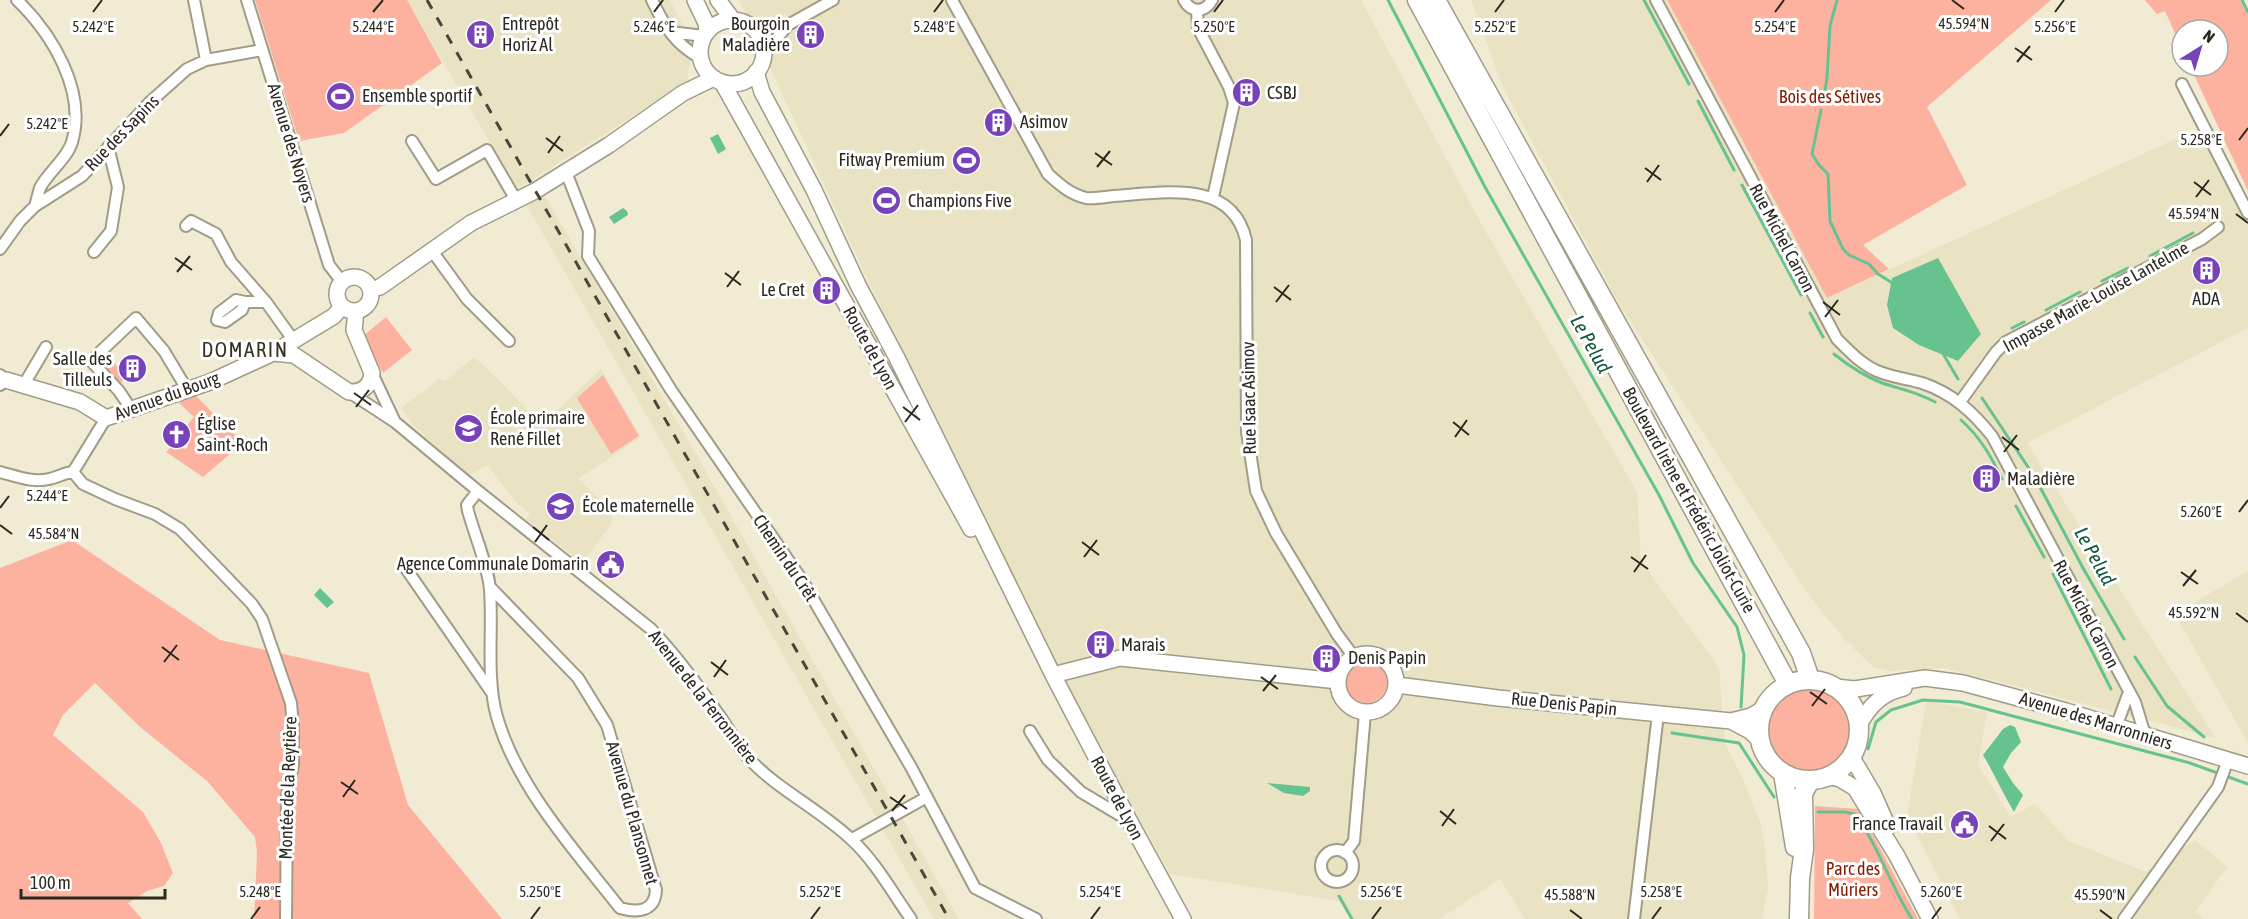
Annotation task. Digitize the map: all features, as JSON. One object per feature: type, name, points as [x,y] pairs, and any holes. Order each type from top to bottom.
[{"type":"main road","points":[[696,0],[706,23],[706,34]]},
{"type":"main road","points":[[718,0],[733,20]]},
{"type":"main road","name":"Boulevard Irène et Frédéric Joliot-Curie","points":[[1417,0],[1788,684]]},
{"type":"main road","name":"Boulevard Irène et Frédéric Joliot-Curie","points":[[1436,0],[1801,653],[1810,679]]},
{"type":"main road","points":[[371,290],[471,223],[566,172],[609,145],[683,93],[718,80],[741,83],[756,72],[763,60],[764,53],[758,35],[752,28],[733,20],[723,21],[706,34],[700,46],[701,60],[706,71],[718,80]]},
{"type":"main road","points":[[683,93],[701,60]]},
{"type":"main road","name":"Route de Lyon","points":[[756,72],[762,92],[814,190],[858,285],[902,368],[1053,675],[1183,919]]},
{"type":"main road","name":"Route de Lyon","points":[[718,80],[1053,675]]},
{"type":"main road","points":[[296,344],[337,310],[356,311],[368,304],[371,290],[363,279],[348,278],[338,288],[337,310],[354,330]]},
{"type":"main road","name":"Avenue de la Ferronnière","points":[[356,311],[354,330],[372,373]]},
{"type":"main road","name":"Avenue de la Ferronnière","points":[[273,353],[296,344],[349,392]]},
{"type":"main road","name":"Avenue du Bourg","points":[[106,418],[188,391],[273,353]]},
{"type":"main road","points":[[349,392],[364,389],[372,380],[372,373]]},
{"type":"main road","points":[[2,380],[80,402],[106,418]]},
{"type":"main road","points":[[1363,654],[1382,657],[1395,671],[1397,685],[1392,700],[1375,712],[1365,713],[1354,710],[1339,692],[1340,671],[1353,657],[1363,654]]},
{"type":"main road","points":[[1053,675],[1120,658],[1338,681]]},
{"type":"main road","name":"Avenue des Marronniers","points":[[1835,687],[1855,689],[1925,678],[1988,689],[2248,766]]},
{"type":"main road","points":[[1799,919],[1800,878],[1804,849],[1803,794],[1808,784],[1821,778],[1838,771],[1852,755],[1857,745],[1859,725],[1855,710],[1847,697],[1835,687],[1810,679],[1788,684],[1770,698],[1763,709],[1760,719],[1760,741],[1765,753],[1783,773],[1803,780],[1821,778],[1840,779],[1855,788],[1897,856],[1930,919]]},
{"type":"main road","name":"Avenue des Marronniers","points":[[1859,725],[1869,708],[1879,698],[1898,689],[1943,681]]},
{"type":"main road","name":"Rue Denis Papin","points":[[1397,685],[1731,721],[1751,716],[1763,709]]},
{"type":"main road","name":"Rue Denis Papin","points":[[1731,721],[1750,731],[1760,741]]},
{"type":"main road","points":[[1852,755],[1873,793],[1897,856]]},
{"type":"main road","points":[[1783,773],[1800,878]]},
{"type":"street","points":[[17,0],[54,45],[70,81],[75,112],[72,143],[41,187],[35,206]]},
{"type":"street","points":[[194,0],[206,60]]},
{"type":"street","name":"Avenue des Noyers","points":[[247,0],[329,266],[342,282]]},
{"type":"street","points":[[652,0],[670,32],[683,47],[701,60]]},
{"type":"street","points":[[764,53],[788,25],[833,0]]},
{"type":"street","points":[[952,0],[1048,174],[1064,190],[1088,198],[1175,192],[1213,197],[1234,103],[1198,28],[1197,10]]},
{"type":"street","points":[[1184,0],[1188,7],[1197,10],[1206,8],[1212,0]]},
{"type":"street","name":"Rue Michel Carron","points":[[1656,0],[1837,339],[1860,360],[1878,371],[1924,384],[1960,402],[1976,416],[1992,436],[2135,702],[2145,735]]},
{"type":"street","points":[[752,28],[788,25]]},
{"type":"street","points":[[670,32],[706,34]]},
{"type":"street","name":"Rue des Sapins","points":[[0,249],[20,221],[35,206],[82,176],[150,102],[187,69],[206,60],[262,50]]},
{"type":"street","points":[[2182,84],[2248,213]]},
{"type":"street","points":[[412,141],[436,179],[487,150],[516,200]]},
{"type":"street","points":[[94,252],[111,231],[118,187],[108,147]]},
{"type":"street","name":"Chemin du Crêt","points":[[566,172],[589,231],[588,256],[671,390],[802,579],[927,797],[975,888],[1036,919]]},
{"type":"street","name":"Rue Isaac Asimov","points":[[1213,197],[1234,212],[1243,226],[1246,240],[1247,432],[1256,491],[1276,533],[1336,634],[1353,657]]},
{"type":"street","points":[[186,226],[191,221],[216,234],[231,262],[266,302],[296,344]]},
{"type":"street","name":"Impasse Marie-Louise Lantelme","points":[[1960,402],[1996,352],[2006,342],[2202,239],[2218,227]]},
{"type":"street","points":[[432,251],[467,299],[510,341]]},
{"type":"street","points":[[246,302],[266,302]]},
{"type":"street","points":[[131,409],[119,391],[93,363],[97,355],[136,318],[164,351],[188,391]]},
{"type":"street","points":[[23,387],[46,347]]},
{"type":"street","name":"Avenue de la Ferronnière","points":[[372,373],[395,422]]},
{"type":"street","name":"Avenue de la Ferronnière","points":[[349,392],[395,422],[651,629],[674,653],[721,718],[734,741],[752,762],[797,799],[814,808],[852,839],[911,919]]},
{"type":"street","name":"Avenue du Bourg","points":[[73,472],[106,418]]},
{"type":"street","points":[[0,472],[24,479],[49,479],[73,472]]},
{"type":"street","name":"Montée de la Reytière","points":[[73,472],[83,484],[155,514],[180,529],[252,604],[262,619],[291,703],[293,726],[293,765],[286,807],[286,919]]},
{"type":"street","name":"Avenue du Plansonnet","points":[[478,491],[467,505],[490,587],[493,694],[497,718],[516,762],[548,816],[620,908],[634,912],[648,908],[656,898],[656,890],[607,725],[578,678],[490,587]]},
{"type":"street","points":[[407,570],[493,694]]},
{"type":"street","points":[[2116,727],[2128,692]]},
{"type":"street","points":[[1345,853],[1354,841],[1365,713]]},
{"type":"street","points":[[1634,919],[1658,714]]},
{"type":"street","points":[[1030,731],[1048,760],[1081,792],[1129,820]]},
{"type":"street","points":[[2124,919],[2218,787],[2228,760]]},
{"type":"street","points":[[852,839],[927,797]]},
{"type":"shaded area","points":[[407,0],[670,0],[693,46],[687,82],[517,189]]},
{"type":"shaded area","points":[[739,0],[1361,0],[1483,227],[1637,492],[1641,561],[1719,668],[1725,744],[1743,779],[1760,822],[1765,847],[1768,889],[1762,919],[1525,919],[1500,879],[1440,919],[1350,919],[1339,901],[1170,874],[1046,650],[933,421]]},
{"type":"shaded area","points":[[1471,0],[1667,0],[1827,298],[2202,127],[2248,215],[2248,328],[2027,443],[2216,738],[1946,668],[1890,671],[1873,667],[1844,639],[1808,594],[1618,302],[1502,85]]},
{"type":"shaded area","points":[[718,134],[726,149],[718,154],[710,138]]},
{"type":"shaded area","points":[[543,193],[700,461],[959,919],[934,919],[526,204]]},
{"type":"shaded area","points":[[623,208],[628,215],[614,224],[609,217]]},
{"type":"shaded area","points":[[1938,258],[1981,334],[1958,361],[1919,345],[1893,328],[1887,305],[1892,278]]},
{"type":"shaded area","points":[[474,357],[541,425],[601,369],[641,437],[578,479],[612,511],[612,523],[582,563],[526,519],[530,514],[517,503],[487,465],[469,476],[414,426],[401,408],[439,379],[445,381]]},
{"type":"shaded area","points":[[2248,571],[2248,743],[2175,614]]},
{"type":"shaded area","points":[[320,588],[334,602],[327,608],[314,595]]},
{"type":"shaded area","points":[[1926,701],[1987,712],[1978,765],[2011,817],[2034,804],[2069,841],[2146,872],[2195,840],[2227,867],[2195,912],[2203,919],[1960,919],[1907,816]]},
{"type":"shaded area","points":[[2010,725],[2015,727],[2021,742],[2003,767],[2023,795],[2014,812],[1983,755],[2003,729]]},
{"type":"shaded area","points":[[1267,783],[1310,787],[1310,791],[1303,796],[1284,793]]},
{"type":"green space","name":"Ensemble sportif","points":[[255,0],[407,0],[442,63],[344,133],[299,141]]},
{"type":"green space","name":"Bois des Sétives","points":[[1667,0],[2051,0],[1927,107],[1967,185],[1863,245],[1889,269],[1827,298]]},
{"type":"green space","points":[[2145,0],[2240,0],[2248,15],[2248,191],[2196,78],[2230,78],[2230,18],[2170,18],[2170,22],[2165,11],[2157,14]]},
{"type":"green space","points":[[386,317],[412,350],[383,373],[362,337]]},
{"type":"green space","points":[[105,353],[127,377],[120,383],[103,364],[101,358]]},
{"type":"green space","points":[[603,375],[639,436],[611,454],[577,398]]},
{"type":"green space","points":[[193,393],[243,443],[203,477],[166,452],[171,447],[174,450],[178,446],[185,449],[188,447],[185,437],[187,434],[183,430],[194,417],[176,400]]},
{"type":"green space","points":[[72,540],[220,640],[369,673],[408,805],[502,919],[254,919],[257,852],[255,837],[208,782],[139,726],[95,683],[63,715],[53,735],[143,812],[161,843],[173,873],[164,886],[147,891],[128,903],[142,919],[0,919],[0,568]]},
{"type":"green space","points":[[1366,661],[1374,662],[1381,667],[1386,674],[1386,690],[1381,697],[1374,702],[1366,703],[1358,702],[1351,697],[1346,690],[1345,682],[1346,674],[1351,667],[1358,662]]},
{"type":"green space","points":[[1800,687],[1816,687],[1832,694],[1843,705],[1850,721],[1847,745],[1838,759],[1816,771],[1800,771],[1784,764],[1773,753],[1766,737],[1766,721],[1773,705],[1784,694]]},
{"type":"green space","name":"Parc des Mûriers","points":[[1815,806],[1859,809],[1918,919],[1814,919]]},
{"type":"waterway","name":"Le Pelud","points":[[1388,0],[1485,187],[1659,495],[1693,563],[1737,627],[1744,655],[1741,707]]},
{"type":"waterway","points":[[1644,0],[1689,84]]},
{"type":"waterway","name":"Le Pelud","points":[[1823,102],[1830,26],[1837,0]]},
{"type":"waterway","name":"Le Pelud","points":[[2242,0],[2248,12]]},
{"type":"waterway","points":[[1698,101],[1734,170]]},
{"type":"waterway","name":"Le Pelud","points":[[1821,110],[1812,154],[1828,174],[1830,221],[1843,249],[1849,255],[1869,264],[1878,274],[1894,284]]},
{"type":"waterway","points":[[1742,185],[1801,295]]},
{"type":"waterway","points":[[2150,256],[2193,233]]},
{"type":"waterway","points":[[2102,281],[2128,268]]},
{"type":"waterway","points":[[2046,310],[2080,292]]},
{"type":"waterway","points":[[1810,313],[1823,337]]},
{"type":"waterway","points":[[2012,328],[2024,322]]},
{"type":"waterway","name":"Le Pelud","points":[[1942,352],[1958,379]]},
{"type":"waterway","points":[[1834,354],[1875,380],[1935,402]]},
{"type":"waterway","name":"Le Pelud","points":[[1982,398],[2032,473]]},
{"type":"waterway","points":[[1961,420],[1984,447],[2002,479]]},
{"type":"waterway","name":"Le Pelud","points":[[2040,487],[2124,639]]},
{"type":"waterway","points":[[2016,506],[2044,557]]},
{"type":"waterway","points":[[2053,574],[2111,689]]},
{"type":"waterway","name":"Le Pelud","points":[[2135,657],[2167,706],[2204,737]]},
{"type":"waterway","points":[[1868,749],[1876,722],[1891,710],[1923,700],[1960,702],[2190,763],[2248,784]]},
{"type":"waterway","name":"Le Pelud","points":[[1672,733],[1739,743],[1774,797]]},
{"type":"waterway","name":"Le Pelud","points":[[1818,812],[1854,814],[1871,839],[1912,919]]},
{"type":"waterway","points":[[1339,896],[1352,919]]},
{"type":"railway","points":[[427,0],[949,919]]},
{"type":"place","name":"Entrepôt Horiz Al","points":[[481,34]]},
{"type":"place","name":"Bourgoin Maladière","points":[[811,34]]},
{"type":"place","name":"CSBJ","points":[[1246,93]]},
{"type":"place","name":"Ensemble sportif","points":[[341,96]]},
{"type":"place","name":"Asimov","points":[[999,122]]},
{"type":"place","name":"Fitway Premium","points":[[966,160]]},
{"type":"place","name":"Champions Five","points":[[887,201]]},
{"type":"place","name":"ADA","points":[[2206,270]]},
{"type":"place","name":"Le Cret","points":[[826,290]]},
{"type":"place","name":"Salle des Tilleuls","points":[[133,369]]},
{"type":"place","name":"École primaire René Fillet","points":[[469,428]]},
{"type":"place","name":"Église Saint-Roch","points":[[176,434]]},
{"type":"place","name":"Maladière","points":[[1986,479]]},
{"type":"place","name":"École maternelle","points":[[561,506]]},
{"type":"place","name":"Agence Communale Domarin","points":[[610,564]]},
{"type":"place","name":"Marais","points":[[1100,645]]},
{"type":"place","name":"Denis Papin","points":[[1327,658]]},
{"type":"place","name":"France Travail","points":[[1964,824]]},
{"type":"district","name":"DOMARIN","points":[[245,350]]}]
